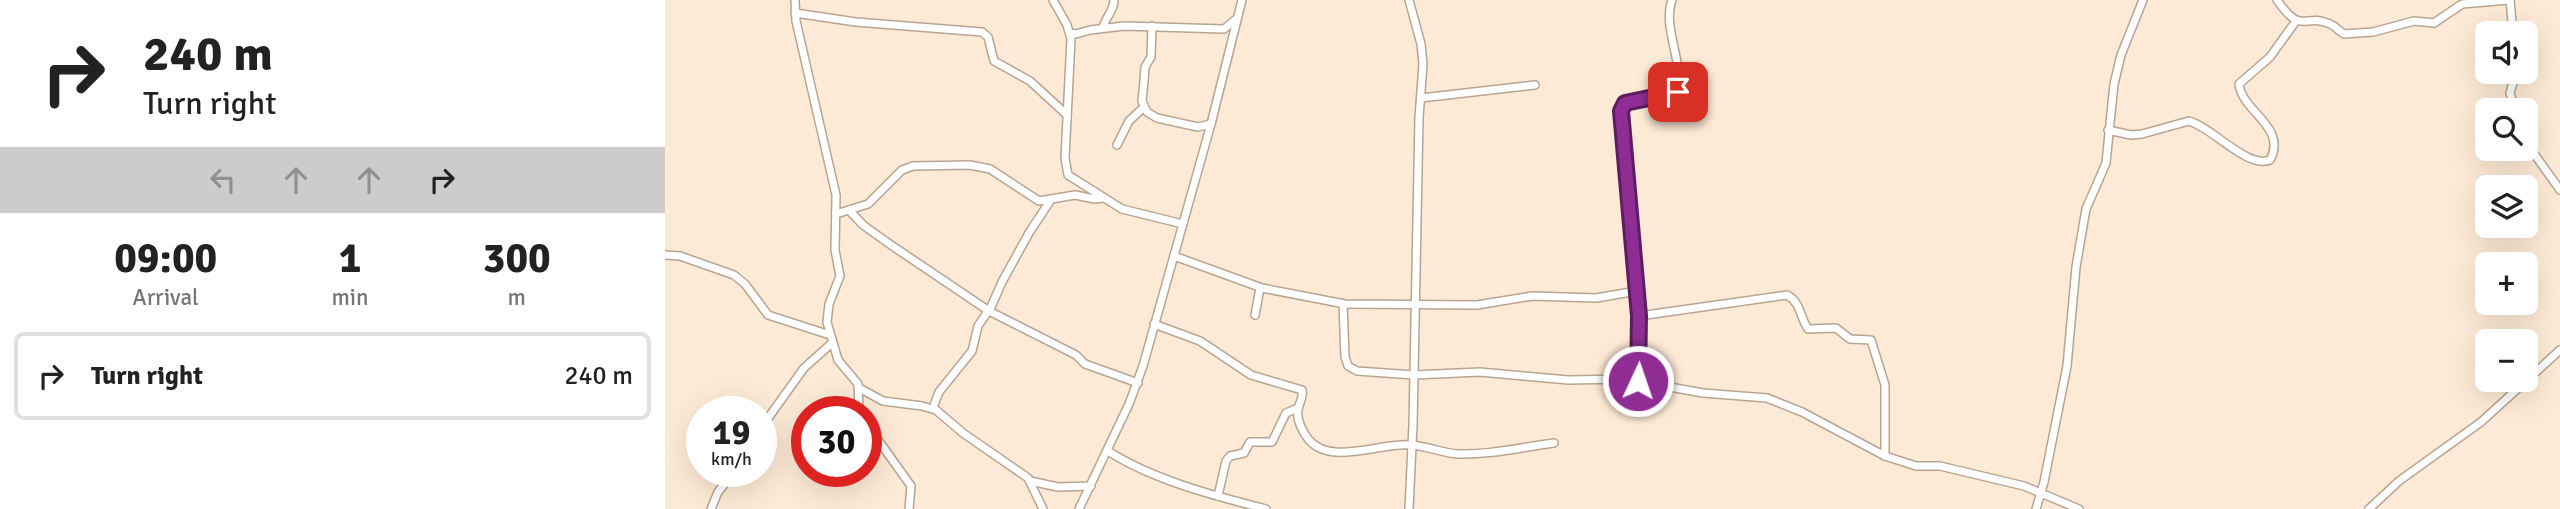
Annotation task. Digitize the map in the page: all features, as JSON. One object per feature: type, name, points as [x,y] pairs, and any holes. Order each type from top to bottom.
[{"type":"street","points":[[795,0],[818,124],[836,195],[835,250],[840,276],[827,314],[838,359],[859,388],[883,401],[933,408],[1030,481],[1058,487],[1091,486]]},
{"type":"street","points":[[1053,0],[1070,33],[1066,172],[1122,209],[1182,223]]},
{"type":"street","points":[[1103,28],[1113,12],[1114,0]]},
{"type":"street","points":[[1079,509],[1138,383],[1242,0]]},
{"type":"street","points":[[1409,0],[1423,57],[1409,509]]},
{"type":"street","points":[[1638,381],[1639,316],[1621,111],[1625,103],[1678,92],[1670,14],[1672,0]]},
{"type":"street","points":[[2036,509],[2067,366],[2085,209],[2106,163],[2114,84],[2121,55],[2143,0]]},
{"type":"street","points":[[2277,0],[2296,21],[2327,23],[2344,34],[2373,32],[2407,22],[2434,23],[2462,4],[2509,0],[2511,21]]},
{"type":"street","points":[[796,13],[856,22],[982,32],[988,37],[994,61],[1030,81],[1067,115]]},
{"type":"street","points":[[1070,33],[1081,34],[1103,28],[1152,26],[1224,29],[1237,19]]},
{"type":"street","points":[[2108,130],[2142,134],[2189,121],[2197,123],[2225,143],[2261,162],[2270,160],[2274,151],[2272,134],[2265,120],[2248,102],[2239,86],[2243,79],[2270,57],[2296,21]]},
{"type":"street","points":[[1152,26],[1151,57],[1144,72],[1144,107],[1157,118],[1198,127],[1210,124]]},
{"type":"street","points":[[1224,29],[1231,39]]},
{"type":"street","points":[[1421,98],[1535,85]]},
{"type":"street","points":[[1117,145],[1129,121],[1144,107]]},
{"type":"street","points":[[1198,127],[1206,139]]},
{"type":"street","points":[[2538,159],[2560,190]]},
{"type":"street","points":[[836,214],[872,202],[902,170],[913,166],[981,167],[996,172],[1033,199],[1045,202],[1075,195],[1095,200],[1103,198]]},
{"type":"street","points":[[933,408],[939,393],[969,355],[978,326],[989,311],[1022,245],[1050,200]]},
{"type":"street","points":[[849,210],[863,225],[891,246],[989,311],[1076,355],[1085,364],[1138,383]]},
{"type":"street","points":[[665,255],[680,256],[734,275],[745,284],[768,315],[831,339]]},
{"type":"street","points":[[1174,256],[1260,288],[1343,304],[1477,305],[1532,296],[1596,298],[1637,291]]},
{"type":"street","points":[[1255,315],[1260,288]]},
{"type":"street","points":[[1639,316],[1787,295],[1795,299],[1808,329],[1836,328],[1850,339],[1871,341],[1885,385],[1885,456]]},
{"type":"street","points":[[1343,304],[1345,358],[1348,366],[1357,371],[1414,375],[1480,372],[1567,380],[1614,378],[1674,389],[1759,397],[1778,402],[1885,456],[1916,466],[1940,466],[2040,492],[2079,509]]},
{"type":"street","points":[[1154,324],[1200,341],[1251,375],[1302,390],[1299,421],[1308,439],[1332,453],[1385,445],[1412,445],[1457,454],[1488,453],[1554,443]]},
{"type":"street","points":[[777,406],[804,368],[831,339]]},
{"type":"street","points":[[2369,509],[2399,481],[2481,422],[2560,350]]},
{"type":"street","points":[[859,388],[859,396]]},
{"type":"street","points":[[1218,496],[1227,459],[1244,453],[1250,442],[1272,442],[1286,413],[1299,408]]},
{"type":"street","points":[[882,445],[911,486],[909,509]]},
{"type":"street","points":[[1108,451],[1135,465],[1218,496],[1266,509]]},
{"type":"street","points":[[1030,481],[1043,509]]},
{"type":"street","points":[[711,509],[722,487]]},
{"type":"route","points":[[1638,381],[1639,316],[1621,111],[1625,103],[1678,92]]}]
